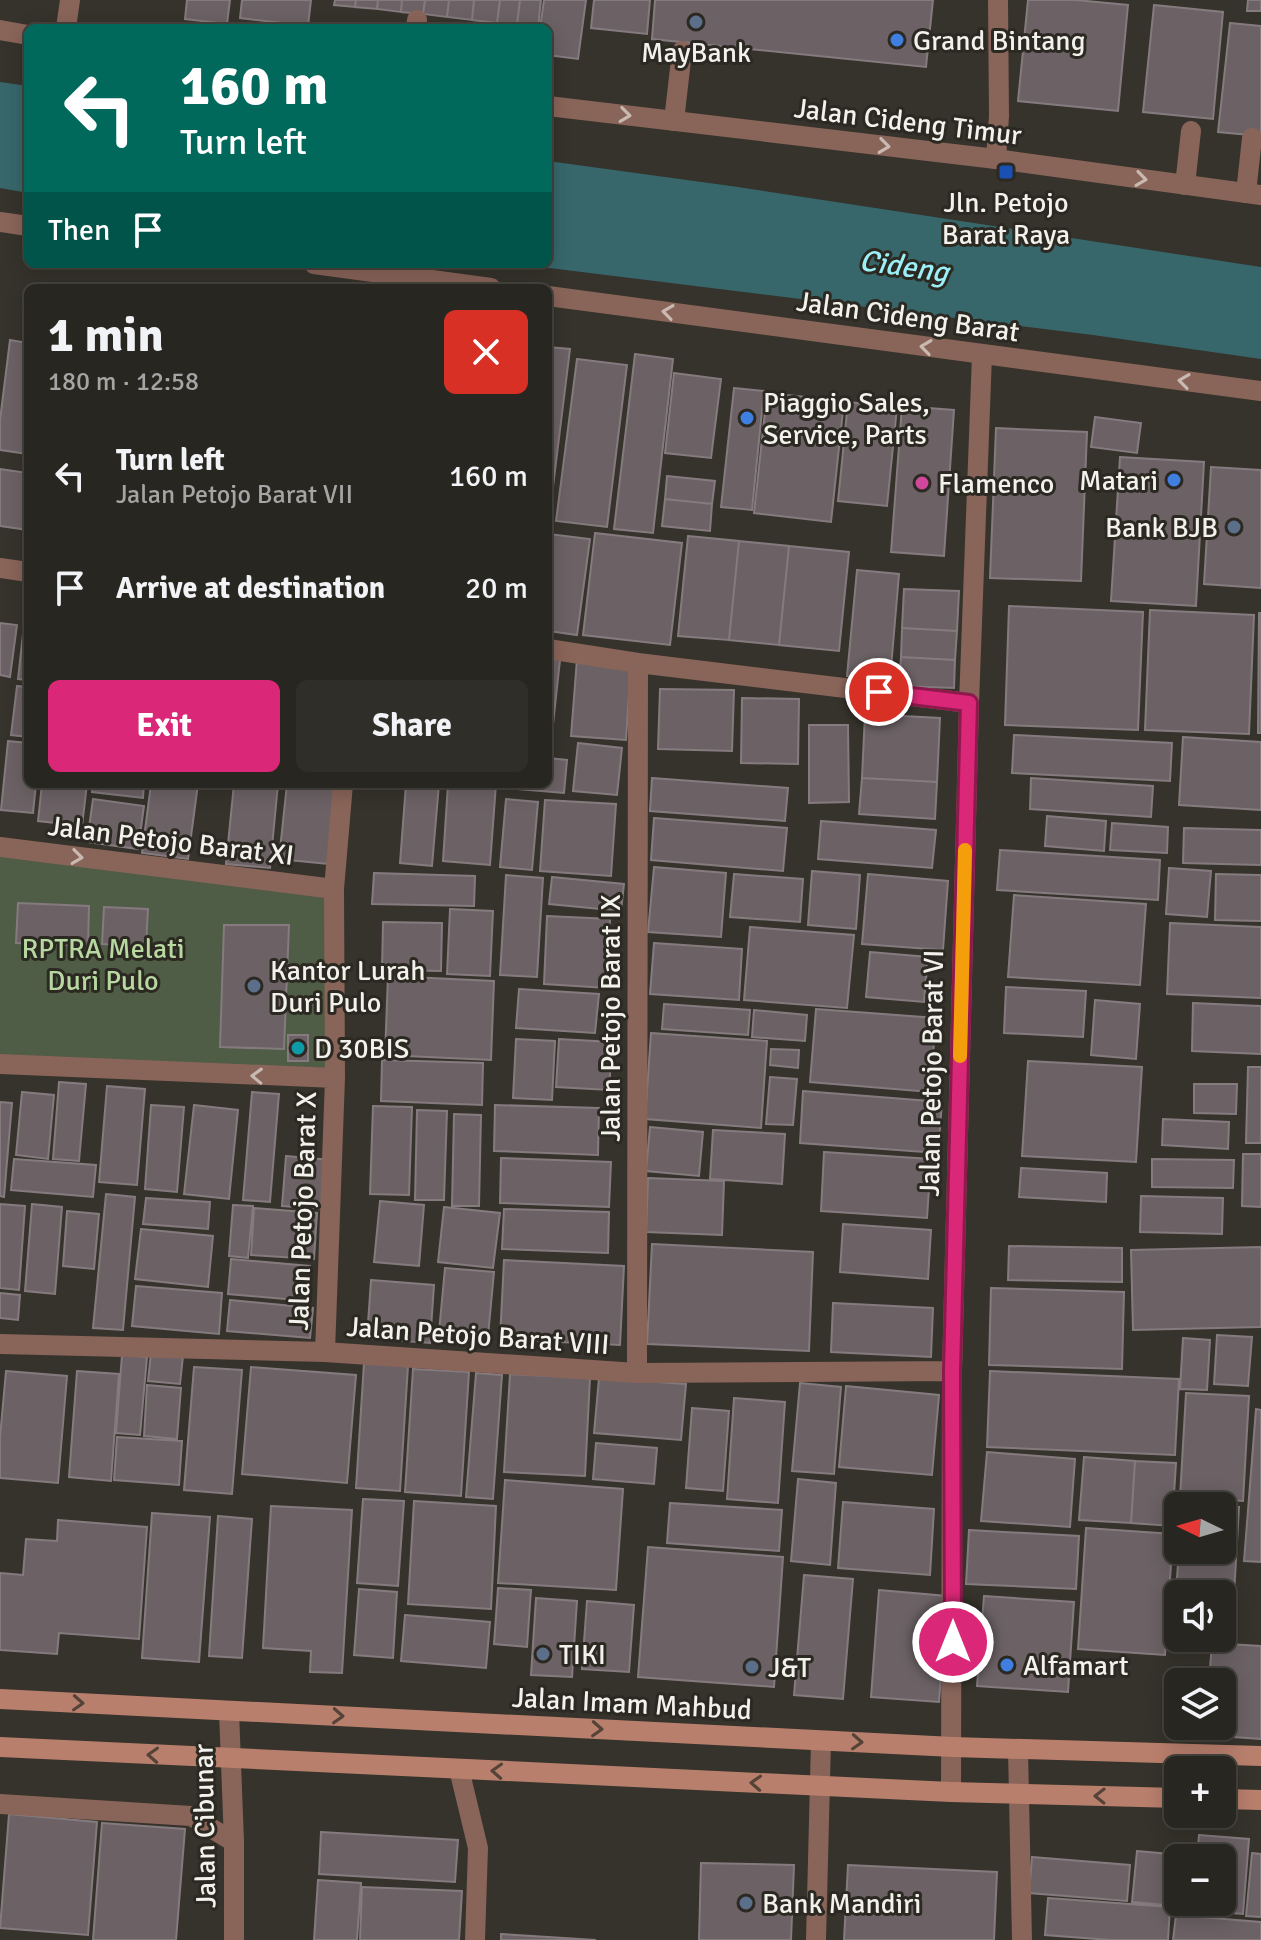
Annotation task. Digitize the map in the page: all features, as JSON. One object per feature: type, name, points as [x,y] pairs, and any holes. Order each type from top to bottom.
[{"type":"main road","name":"Jalan Imam Mahbud","points":[[0,1699],[953,1747],[1261,1756]]},
{"type":"main road","points":[[0,1747],[951,1792],[1164,1798]]},
{"type":"main road","points":[[1236,1799],[1261,1800]]},
{"type":"street","points":[[67,24],[70,0]]},
{"type":"street","points":[[996,159],[999,116],[998,0]]},
{"type":"street","points":[[0,30],[24,34]]},
{"type":"street","points":[[674,121],[682,51]]},
{"type":"street","name":"Jalan Cideng Timur","points":[[552,106],[996,159],[1254,194]]},
{"type":"street","points":[[1185,185],[1191,131]]},
{"type":"street","points":[[1252,138],[1254,194]]},
{"type":"street","points":[[0,222],[24,225]]},
{"type":"street","points":[[344,268],[462,284]]},
{"type":"street","name":"Jalan Cideng Barat","points":[[552,297],[1261,391]]},
{"type":"street","name":"Jalan Petojo Barat VI","points":[[951,1792],[952,1371],[969,703],[982,355]]},
{"type":"street","points":[[0,568],[24,571]]},
{"type":"street","points":[[552,650],[969,703]]},
{"type":"street","name":"Jalan Petojo Barat IX","points":[[637,1373],[638,663]]},
{"type":"street","name":"Jalan Petojo Barat X","points":[[325,1352],[335,1078],[334,889],[343,788]]},
{"type":"street","name":"Jalan Petojo Barat XI","points":[[0,847],[334,889]]},
{"type":"street","points":[[0,1064],[335,1078]]},
{"type":"street","name":"Jalan Petojo Barat VIII","points":[[0,1344],[325,1352],[637,1373],[952,1371]]},
{"type":"street","name":"Jalan Cibunar","points":[[229,1711],[234,1940]]},
{"type":"street","points":[[816,1940],[821,1741]]},
{"type":"street","points":[[1018,1749],[1022,1940]]},
{"type":"street","points":[[459,1769],[478,1848],[475,1940]]},
{"type":"street","points":[[0,1804],[191,1816],[234,1842]]},
{"type":"green space","name":"RPTRA Melati Duri Pulo","points":[[0,847],[334,889],[335,1078],[0,1062]]},
{"type":"water","points":[[0,82],[24,85],[24,192],[0,188]]},
{"type":"water","name":"Cideng","points":[[552,162],[1261,267],[1261,359],[1093,335],[549,268],[552,268]]},
{"type":"building","points":[[187,0],[230,0],[227,24],[185,19]]},
{"type":"building","points":[[242,0],[311,0],[308,24],[240,18]]},
{"type":"building","points":[[335,0],[356,0],[355,7],[334,5]]},
{"type":"building","points":[[356,0],[378,0],[377,9],[355,7]]},
{"type":"building","points":[[378,0],[402,0],[401,12],[377,9]]},
{"type":"building","points":[[402,0],[425,0],[423,14],[401,12]]},
{"type":"building","points":[[425,0],[449,0],[447,17],[423,14]]},
{"type":"building","points":[[449,0],[474,0],[472,20],[447,17]]},
{"type":"building","points":[[474,0],[500,0],[497,23],[472,20]]},
{"type":"building","points":[[500,0],[520,0],[517,24],[497,23]]},
{"type":"building","points":[[520,0],[541,0],[538,24],[517,24]]},
{"type":"building","points":[[544,0],[586,0],[578,59],[552,56],[552,24],[541,24]]},
{"type":"building","points":[[594,0],[650,0],[647,34],[591,28]]},
{"type":"building","points":[[655,0],[933,0],[926,67],[652,39]]},
{"type":"building","points":[[1028,0],[1128,5],[1118,111],[1018,101]]},
{"type":"building","points":[[1248,0],[1261,0],[1261,11],[1247,11]]},
{"type":"building","points":[[1154,5],[1223,12],[1213,119],[1143,112]]},
{"type":"building","points":[[1230,23],[1261,26],[1261,136],[1218,132]]},
{"type":"building","points":[[10,340],[24,342],[24,453],[0,450],[0,420]]},
{"type":"building","points":[[552,347],[570,349],[552,495]]},
{"type":"building","points":[[635,354],[673,359],[653,533],[614,529]]},
{"type":"building","points":[[577,359],[627,365],[607,527],[556,521]]},
{"type":"building","points":[[674,373],[721,379],[711,458],[665,453]]},
{"type":"building","points":[[734,388],[764,391],[752,510],[721,507]]},
{"type":"building","points":[[767,393],[844,401],[831,522],[754,513]]},
{"type":"building","points":[[848,402],[897,407],[887,506],[838,501]]},
{"type":"building","points":[[902,406],[954,410],[944,556],[891,552]]},
{"type":"building","points":[[1095,417],[1141,423],[1137,453],[1091,447]]},
{"type":"building","points":[[996,428],[1087,432],[1081,581],[990,578]]},
{"type":"building","points":[[1120,457],[1204,462],[1196,606],[1111,601]]},
{"type":"building","name":"Bank BJB","points":[[1211,467],[1261,470],[1261,588],[1204,584]]},
{"type":"building","points":[[0,469],[24,472],[24,529],[0,526]]},
{"type":"building","points":[[667,476],[715,481],[712,504],[665,499]]},
{"type":"building","points":[[665,499],[712,504],[710,531],[662,526]]},
{"type":"building","points":[[595,533],[682,543],[670,645],[583,635]]},
{"type":"building","points":[[552,534],[590,539],[577,635],[552,632]]},
{"type":"building","points":[[688,536],[739,541],[729,640],[678,636]]},
{"type":"building","points":[[739,541],[789,546],[779,645],[729,640]]},
{"type":"building","points":[[789,546],[849,552],[839,651],[779,645]]},
{"type":"building","points":[[857,570],[899,574],[890,680],[847,676]]},
{"type":"building","points":[[904,589],[959,591],[957,631],[902,628]]},
{"type":"building","points":[[1009,606],[1143,612],[1138,730],[1005,725]]},
{"type":"building","points":[[1150,610],[1254,615],[1249,734],[1145,730]]},
{"type":"building","points":[[1261,613],[1261,733],[1258,733]]},
{"type":"building","points":[[0,623],[17,625],[10,677],[0,675]]},
{"type":"building","points":[[24,625],[24,680],[18,679]]},
{"type":"building","points":[[902,628],[957,631],[955,660],[901,657]]},
{"type":"building","points":[[552,650],[561,651],[552,734]]},
{"type":"building","points":[[901,657],[955,660],[954,688],[899,686]]},
{"type":"building","points":[[577,659],[631,663],[626,740],[571,736]]},
{"type":"building","points":[[17,686],[24,687],[24,737],[11,735]]},
{"type":"building","points":[[660,689],[734,690],[732,751],[658,749]]},
{"type":"building","points":[[742,698],[799,699],[798,764],[741,763]]},
{"type":"building","points":[[865,714],[940,718],[937,782],[862,778]]},
{"type":"building","points":[[809,725],[848,725],[849,802],[809,803]]},
{"type":"building","points":[[1014,735],[1172,743],[1170,781],[1012,773]]},
{"type":"building","points":[[1183,737],[1261,742],[1261,810],[1179,805]]},
{"type":"building","points":[[8,741],[24,743],[24,788],[36,788],[33,813],[1,810]]},
{"type":"building","points":[[578,743],[622,748],[617,795],[573,791]]},
{"type":"building","points":[[552,758],[567,760],[564,793],[504,788],[552,788]]},
{"type":"building","points":[[652,778],[788,788],[785,821],[650,811]]},
{"type":"building","points":[[862,778],[937,782],[935,819],[859,814]]},
{"type":"building","points":[[1031,778],[1153,786],[1151,817],[1030,809]]},
{"type":"building","points":[[42,788],[87,788],[82,826],[38,821]]},
{"type":"building","points":[[92,788],[144,788],[143,798],[92,792]]},
{"type":"building","points":[[150,788],[197,788],[188,859],[142,853]]},
{"type":"building","points":[[234,788],[278,788],[270,868],[226,864]]},
{"type":"building","points":[[287,788],[336,788],[328,864],[279,859]]},
{"type":"building","points":[[406,788],[439,788],[432,866],[400,863]]},
{"type":"building","points":[[448,788],[496,788],[490,865],[443,861]]},
{"type":"building","points":[[93,799],[144,806],[138,849],[87,842]]},
{"type":"building","points":[[506,799],[538,802],[532,870],[500,867]]},
{"type":"building","points":[[545,800],[616,804],[611,876],[540,871]]},
{"type":"building","points":[[1047,816],[1106,821],[1104,851],[1045,846]]},
{"type":"building","points":[[654,818],[787,828],[783,871],[651,860]]},
{"type":"building","points":[[821,821],[936,830],[932,868],[818,859]]},
{"type":"building","points":[[1112,823],[1168,827],[1167,853],[1110,850]]},
{"type":"building","points":[[1184,828],[1261,830],[1261,865],[1183,863]]},
{"type":"building","points":[[1000,850],[1160,860],[1158,900],[997,890]]},
{"type":"building","points":[[654,867],[726,873],[721,937],[648,932]]},
{"type":"building","points":[[1169,868],[1211,871],[1207,917],[1166,914]]},
{"type":"building","points":[[812,871],[860,875],[856,929],[808,925]]},
{"type":"building","points":[[374,873],[475,876],[474,906],[372,904]]},
{"type":"building","points":[[734,874],[803,879],[800,922],[730,917]]},
{"type":"building","points":[[868,874],[948,881],[943,950],[862,944]]},
{"type":"building","points":[[1216,874],[1261,875],[1261,921],[1215,920]]},
{"type":"building","points":[[506,875],[543,878],[537,977],[500,975]]},
{"type":"building","points":[[552,877],[624,884],[621,911],[549,904]]},
{"type":"building","points":[[1014,895],[1146,904],[1140,985],[1008,977]]},
{"type":"building","points":[[18,903],[89,906],[88,946],[16,943]]},
{"type":"building","points":[[104,907],[148,909],[146,946],[102,944]]},
{"type":"building","points":[[450,909],[493,911],[490,976],[447,974]]},
{"type":"building","points":[[547,916],[610,919],[607,988],[544,984]]},
{"type":"building","points":[[383,922],[442,923],[441,971],[382,970]]},
{"type":"building","points":[[1170,923],[1261,927],[1261,998],[1167,994]]},
{"type":"building","name":"Kantor Lurah Duri Pulo","points":[[224,925],[289,925],[284,1049],[220,1047]]},
{"type":"building","points":[[750,927],[854,935],[847,1008],[744,1000]]},
{"type":"building","points":[[654,943],[742,949],[739,1000],[650,994]]},
{"type":"building","points":[[870,952],[928,957],[924,1002],[866,997]]},
{"type":"building","points":[[388,976],[494,981],[491,1060],[385,1055]]},
{"type":"building","points":[[1006,987],[1086,991],[1083,1037],[1004,1033]]},
{"type":"building","points":[[519,989],[599,994],[595,1033],[516,1028]]},
{"type":"building","points":[[1095,1000],[1140,1004],[1136,1059],[1091,1055]]},
{"type":"building","points":[[1193,1003],[1261,1006],[1261,1054],[1192,1051]]},
{"type":"building","points":[[664,1004],[750,1010],[748,1035],[662,1029]]},
{"type":"building","points":[[816,1009],[936,1018],[930,1092],[810,1082]]},
{"type":"building","points":[[754,1010],[807,1015],[805,1041],[752,1037]]},
{"type":"building","points":[[651,1033],[767,1041],[761,1128],[645,1119]]},
{"type":"building","name":"D 30BIS","points":[[288,1035],[308,1035],[308,1061],[288,1061]]},
{"type":"building","points":[[516,1039],[555,1041],[552,1100],[513,1098]]},
{"type":"building","points":[[559,1039],[612,1042],[609,1090],[556,1087]]},
{"type":"building","points":[[771,1049],[799,1050],[798,1068],[770,1065]]},
{"type":"building","points":[[382,1060],[483,1063],[482,1105],[381,1101]]},
{"type":"building","points":[[1028,1061],[1142,1067],[1136,1162],[1022,1156]]},
{"type":"building","points":[[1248,1067],[1261,1067],[1261,1143],[1246,1143]]},
{"type":"building","points":[[770,1077],[797,1079],[793,1125],[766,1124]]},
{"type":"building","points":[[59,1082],[86,1084],[79,1161],[53,1159]]},
{"type":"building","points":[[1194,1084],[1237,1084],[1236,1114],[1194,1113]]},
{"type":"building","points":[[107,1086],[145,1089],[137,1185],[99,1182]]},
{"type":"building","points":[[803,1091],[942,1102],[938,1153],[800,1143]]},
{"type":"building","points":[[22,1092],[54,1095],[48,1159],[16,1155]]},
{"type":"building","points":[[252,1092],[279,1094],[270,1202],[243,1200]]},
{"type":"building","points":[[0,1102],[12,1103],[4,1197],[0,1196]]},
{"type":"building","points":[[151,1105],[184,1107],[177,1192],[145,1189]]},
{"type":"building","points":[[194,1105],[238,1110],[229,1199],[184,1194]]},
{"type":"building","points":[[495,1105],[599,1108],[598,1155],[494,1151]]},
{"type":"building","points":[[373,1106],[412,1107],[409,1195],[370,1194]]},
{"type":"building","points":[[417,1110],[447,1111],[444,1200],[415,1200]]},
{"type":"building","points":[[454,1114],[481,1115],[479,1206],[452,1206]]},
{"type":"building","points":[[1163,1119],[1229,1122],[1228,1149],[1162,1145]]},
{"type":"building","points":[[650,1127],[703,1132],[699,1176],[646,1171]]},
{"type":"building","points":[[713,1130],[785,1134],[782,1184],[710,1179]]},
{"type":"building","points":[[824,1152],[931,1159],[927,1218],[821,1211]]},
{"type":"building","points":[[1243,1154],[1261,1154],[1261,1207],[1242,1206]]},
{"type":"building","points":[[286,1156],[331,1160],[326,1209],[282,1206]]},
{"type":"building","points":[[501,1158],[611,1162],[609,1207],[500,1203]]},
{"type":"building","points":[[14,1159],[96,1165],[93,1197],[11,1190]]},
{"type":"building","points":[[1152,1159],[1234,1160],[1233,1188],[1152,1187]]},
{"type":"building","points":[[1021,1168],[1107,1173],[1106,1202],[1019,1197]]},
{"type":"building","points":[[648,1178],[724,1181],[722,1235],[646,1232]]},
{"type":"building","points":[[106,1194],[135,1197],[123,1330],[93,1328]]},
{"type":"building","points":[[1141,1196],[1223,1198],[1222,1234],[1140,1232]]},
{"type":"building","points":[[146,1198],[210,1202],[208,1229],[143,1224]]},
{"type":"building","points":[[380,1201],[424,1205],[419,1266],[374,1262]]},
{"type":"building","points":[[0,1204],[25,1206],[19,1290],[0,1288]]},
{"type":"building","points":[[32,1204],[62,1207],[55,1294],[25,1291]]},
{"type":"building","points":[[233,1205],[253,1206],[248,1258],[229,1256]]},
{"type":"building","points":[[444,1207],[500,1213],[493,1268],[438,1262]]},
{"type":"building","points":[[254,1208],[317,1213],[314,1259],[251,1255]]},
{"type":"building","points":[[504,1209],[609,1212],[608,1253],[502,1249]]},
{"type":"building","points":[[67,1211],[99,1214],[94,1269],[63,1266]]},
{"type":"building","points":[[843,1224],[931,1230],[928,1279],[840,1272]]},
{"type":"building","points":[[141,1229],[213,1236],[208,1287],[135,1279]]},
{"type":"building","points":[[652,1244],[813,1252],[809,1351],[647,1344]]},
{"type":"building","points":[[1009,1246],[1122,1248],[1122,1282],[1008,1280]]},
{"type":"building","points":[[1261,1247],[1261,1327],[1133,1330],[1131,1250]]},
{"type":"building","points":[[231,1259],[310,1266],[307,1301],[228,1294]]},
{"type":"building","points":[[504,1260],[624,1266],[620,1345],[500,1339]]},
{"type":"building","points":[[445,1268],[494,1272],[488,1336],[439,1332]]},
{"type":"building","points":[[371,1280],[434,1285],[430,1343],[367,1338]]},
{"type":"building","points":[[136,1286],[222,1293],[219,1334],[132,1326]]},
{"type":"building","points":[[991,1288],[1124,1292],[1122,1369],[989,1365]]},
{"type":"building","points":[[0,1293],[20,1295],[18,1320],[0,1318]]},
{"type":"building","points":[[230,1300],[313,1308],[310,1338],[227,1331]]},
{"type":"building","points":[[833,1303],[933,1308],[931,1357],[831,1352]]},
{"type":"building","points":[[1217,1335],[1252,1337],[1248,1386],[1214,1384]]},
{"type":"building","points":[[1183,1338],[1210,1340],[1207,1390],[1180,1389]]},
{"type":"building","points":[[151,1353],[183,1356],[180,1384],[148,1381]]},
{"type":"building","points":[[122,1355],[147,1357],[140,1435],[116,1433]]},
{"type":"building","points":[[364,1363],[408,1366],[400,1491],[356,1488]]},
{"type":"building","points":[[194,1367],[242,1370],[232,1494],[184,1490]]},
{"type":"building","points":[[251,1367],[356,1375],[347,1483],[242,1474]]},
{"type":"building","points":[[413,1369],[469,1372],[461,1496],[405,1492]]},
{"type":"building","points":[[6,1371],[67,1376],[58,1483],[0,1478]]},
{"type":"building","points":[[77,1371],[119,1374],[111,1481],[69,1477]]},
{"type":"building","points":[[990,1371],[1179,1379],[1175,1455],[987,1447]]},
{"type":"building","points":[[476,1373],[502,1375],[493,1499],[466,1497]]},
{"type":"building","points":[[510,1374],[590,1378],[585,1476],[504,1472]]},
{"type":"building","points":[[599,1378],[686,1384],[681,1440],[594,1433]]},
{"type":"building","points":[[800,1383],[841,1387],[834,1474],[792,1471]]},
{"type":"building","points":[[147,1385],[181,1388],[177,1439],[144,1436]]},
{"type":"building","points":[[846,1386],[939,1395],[932,1475],[839,1467]]},
{"type":"building","points":[[1186,1393],[1249,1396],[1243,1501],[1236,1501],[1236,1492],[1180,1492]]},
{"type":"building","points":[[734,1398],[785,1402],[778,1503],[727,1499]]},
{"type":"building","points":[[692,1408],[729,1411],[723,1491],[686,1488]]},
{"type":"building","points":[[1256,1409],[1261,1410],[1261,1562],[1244,1561]]},
{"type":"building","points":[[117,1437],[182,1441],[179,1485],[114,1480]]},
{"type":"building","points":[[596,1443],[657,1448],[654,1484],[593,1479]]},
{"type":"building","points":[[987,1452],[1075,1459],[1070,1527],[981,1521]]},
{"type":"building","points":[[1084,1457],[1135,1461],[1131,1523],[1079,1520]]},
{"type":"building","points":[[1135,1461],[1176,1463],[1174,1492],[1164,1492],[1164,1525],[1131,1523]]},
{"type":"building","points":[[798,1479],[836,1483],[830,1565],[791,1561]]},
{"type":"building","points":[[505,1480],[623,1489],[616,1590],[498,1583]]},
{"type":"building","points":[[363,1499],[404,1501],[398,1586],[357,1583]]},
{"type":"building","points":[[414,1501],[496,1506],[491,1609],[408,1604]]},
{"type":"building","points":[[843,1502],[934,1509],[930,1575],[838,1568]]},
{"type":"building","points":[[670,1503],[782,1510],[779,1551],[667,1543]]},
{"type":"building","points":[[271,1506],[352,1510],[342,1673],[310,1672],[311,1651],[263,1648]]},
{"type":"building","points":[[1236,1507],[1239,1507],[1236,1560]]},
{"type":"building","points":[[152,1513],[210,1517],[199,1662],[142,1658]]},
{"type":"building","points":[[218,1516],[252,1519],[242,1658],[209,1656]]},
{"type":"building","points":[[58,1520],[147,1527],[139,1639],[59,1633],[57,1654],[0,1650],[0,1573],[23,1575],[26,1539],[57,1541]]},
{"type":"building","points":[[1086,1528],[1164,1533],[1164,1564],[1171,1564],[1170,1580],[1164,1580],[1165,1655],[1078,1649]]},
{"type":"building","points":[[969,1530],[1079,1536],[1076,1589],[966,1584]]},
{"type":"building","points":[[648,1547],[783,1557],[774,1687],[638,1677]]},
{"type":"building","points":[[1178,1564],[1236,1564],[1235,1580],[1177,1580]]},
{"type":"building","points":[[804,1575],[853,1579],[843,1699],[794,1695]]},
{"type":"building","points":[[498,1588],[531,1590],[527,1647],[494,1644]]},
{"type":"building","points":[[359,1589],[397,1592],[393,1658],[354,1655]]},
{"type":"building","points":[[879,1590],[947,1596],[939,1702],[871,1697]]},
{"type":"building","points":[[984,1596],[1074,1602],[1068,1692],[977,1686]]},
{"type":"building","points":[[536,1598],[577,1601],[572,1677],[531,1675]]},
{"type":"building","points":[[587,1601],[634,1605],[629,1672],[582,1669]]},
{"type":"building","points":[[405,1615],[490,1622],[486,1668],[401,1661]]},
{"type":"building","points":[[1236,1644],[1261,1646],[1261,1739],[1236,1737],[1236,1668],[1210,1668],[1211,1652],[1236,1652]]},
{"type":"building","points":[[9,1814],[97,1822],[88,1935],[0,1928]]},
{"type":"building","points":[[102,1823],[185,1829],[176,1940],[93,1940]]},
{"type":"building","points":[[321,1832],[458,1840],[455,1882],[319,1874]]},
{"type":"building","points":[[1199,1835],[1249,1839],[1243,1914],[1236,1913],[1236,1844],[1198,1844]]},
{"type":"building","points":[[1137,1851],[1164,1853],[1164,1905],[1132,1902]]},
{"type":"building","points":[[1252,1853],[1261,1854],[1261,1917],[1246,1916]]},
{"type":"building","points":[[1032,1857],[1130,1865],[1127,1901],[1029,1893]]},
{"type":"building","name":"Bank Mandiri","points":[[701,1863],[794,1865],[791,1940],[699,1940]]},
{"type":"building","points":[[848,1865],[997,1872],[994,1940],[844,1940]]},
{"type":"building","points":[[318,1880],[361,1883],[357,1940],[314,1940]]},
{"type":"building","points":[[362,1887],[462,1891],[459,1940],[360,1940]]},
{"type":"building","points":[[1048,1898],[1164,1907],[1164,1916],[1169,1916],[1168,1940],[1045,1935]]},
{"type":"building","points":[[1176,1916],[1261,1922],[1261,1940],[1173,1940]]},
{"type":"building","points":[[501,1934],[596,1940],[501,1940]]},
{"type":"slow traffic","points":[[960,1056],[965,850]]},
{"type":"place","name":"MayBank","points":[[696,22]]},
{"type":"place","name":"Grand Bintang","points":[[897,40]]},
{"type":"place","name":"Jln. Petojo Barat Raya","points":[[1006,172]]},
{"type":"place","name":"Piaggio Sales, Service, Parts","points":[[747,418]]},
{"type":"place","name":"Matari","points":[[1174,480]]},
{"type":"place","name":"Flamenco","points":[[922,483]]},
{"type":"place","name":"Bank BJB","points":[[1234,527]]},
{"type":"place","name":"Kantor Lurah Duri Pulo","points":[[254,986]]},
{"type":"place","name":"D 30BIS","points":[[298,1048]]},
{"type":"place","name":"TIKI","points":[[543,1654]]},
{"type":"place","name":"Alfamart","points":[[1007,1665]]},
{"type":"place","name":"J&T","points":[[752,1667]]},
{"type":"place","name":"Bank Mandiri","points":[[746,1903]]},
{"type":"route","points":[[879,692],[969,703],[952,1371],[953,1642]]}]
